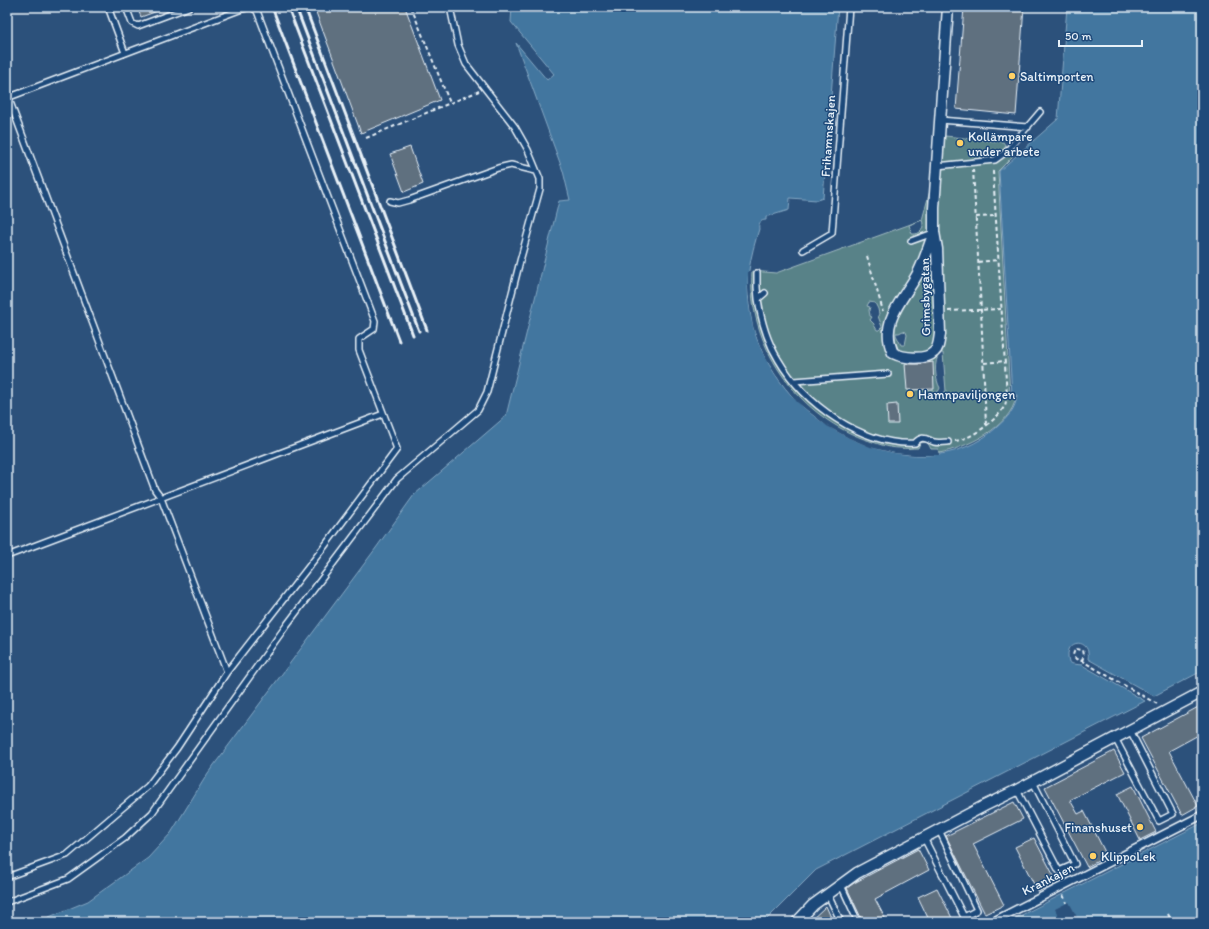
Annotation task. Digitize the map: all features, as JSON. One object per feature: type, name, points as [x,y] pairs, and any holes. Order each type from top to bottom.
[{"type":"street","name":"Grimsbygatan","points":[[934,232],[918,274],[892,315],[889,326],[889,341],[893,353],[900,356],[918,358],[934,353],[940,334],[934,208],[948,7]]},
{"type":"street","points":[[796,922],[813,905],[857,873],[1018,790],[1202,692]]},
{"type":"street","name":"Krankajen","points":[[992,922],[1202,815]]},
{"type":"lane","points":[[108,7],[125,53]]},
{"type":"lane","points":[[126,7],[132,23],[138,26],[189,7]]},
{"type":"lane","points":[[7,877],[67,855],[148,786],[177,748],[227,672],[324,547],[397,449],[359,350],[359,339],[374,329],[375,321],[257,11],[251,7],[242,9],[7,96],[155,490],[161,498],[227,672]]},
{"type":"lane","points":[[7,902],[68,879],[125,838],[152,813],[286,626],[397,479],[478,410],[487,392],[540,189],[540,179],[528,150],[515,127],[466,64],[458,45],[450,7]]},
{"type":"lane","name":"Frihamnskajen","points":[[803,250],[832,233],[849,7]]},
{"type":"lane","points":[[937,166],[995,160],[1006,152],[1040,112]]},
{"type":"lane","points":[[940,120],[1028,127]]},
{"type":"lane","points":[[390,201],[398,203],[409,200],[498,168],[511,165],[536,171]]},
{"type":"lane","points":[[911,241],[934,232]]},
{"type":"lane","points":[[757,273],[758,299],[764,328],[770,344],[778,360],[794,381],[816,404],[830,415],[850,427],[871,436],[909,444],[915,443],[924,438],[934,442],[948,442]]},
{"type":"lane","points":[[758,299],[765,292]]},
{"type":"lane","points":[[794,381],[888,374]]},
{"type":"lane","points":[[7,556],[383,414]]},
{"type":"lane","points":[[1115,738],[1159,821],[1173,814],[1130,730]]},
{"type":"lane","name":"Krankajen","points":[[1018,790],[1060,871],[1075,864],[1032,782]]},
{"type":"lane","points":[[924,838],[964,917],[977,910],[939,830]]},
{"type":"lane","points":[[840,885],[858,922]]},
{"type":"lane","points":[[828,894],[841,922]]},
{"type":"path","points":[[411,7],[450,103]]},
{"type":"path","points":[[366,138],[486,88]]},
{"type":"path","points":[[948,442],[961,440],[974,434],[986,425],[1000,412],[1005,405],[1007,397],[993,172],[995,160]]},
{"type":"path","points":[[973,163],[986,425]]},
{"type":"path","points":[[976,217],[996,216]]},
{"type":"path","points":[[978,262],[998,260]]},
{"type":"path","points":[[939,312],[1001,309]]},
{"type":"path","points":[[984,362],[1005,361]]},
{"type":"path","points":[[1082,660],[1084,655],[1083,650],[1076,649],[1073,655],[1076,659],[1082,660],[1155,702],[1165,712]]},
{"type":"path","points":[[1062,894],[1067,903]]},
{"type":"path","points":[[1168,914],[1172,922]]},
{"type":"green space","points":[[945,136],[1003,142],[1013,156],[998,171],[1010,397],[1016,397],[1006,418],[997,427],[974,441],[939,453],[938,449],[931,449],[926,442],[920,443],[918,448],[891,447],[878,444],[839,428],[817,412],[797,394],[781,373],[767,350],[758,325],[753,298],[752,271],[776,273],[922,220]],"holes":[[[922,220],[922,230],[918,233],[912,234],[909,225]],[[869,302],[875,303],[882,327],[879,330],[877,330],[870,320],[872,317],[870,316],[870,307],[867,306]],[[903,331],[906,332],[907,335],[905,345],[901,345],[896,335],[896,333]],[[940,353],[943,353],[946,391],[941,395],[934,395],[934,392],[938,392],[940,388],[936,370],[936,361]]]},
{"type":"water","points":[[512,7],[838,7],[823,198],[817,200],[790,198],[789,210],[766,217],[766,220],[760,223],[752,254],[748,278],[748,296],[752,323],[757,339],[774,373],[791,395],[819,419],[842,434],[868,445],[895,453],[922,455],[949,452],[974,443],[1001,424],[1015,405],[1017,395],[1012,395],[999,171],[1058,119],[1067,7],[1202,7],[1202,671],[1154,696],[1088,659],[1086,647],[1082,644],[1077,643],[1073,645],[1068,654],[1069,662],[1082,665],[1145,701],[816,870],[764,922],[37,922],[88,901],[148,858],[171,833],[208,773],[414,495],[506,416],[559,201],[570,200],[563,171],[516,43],[547,80],[554,74],[511,22]]},
{"type":"water","points":[[1202,823],[1202,922],[1008,922]]},
{"type":"pier","points":[[748,271],[750,271],[752,307],[759,337],[777,374],[799,401],[828,425],[871,445],[895,451],[924,454],[939,453],[939,455],[895,453],[870,447],[827,426],[797,402],[776,375],[764,355],[757,338],[750,308]]},
{"type":"pier","points":[[1069,902],[1078,919],[1072,922],[1061,922],[1055,909]]},
{"type":"building","points":[[137,7],[166,7],[166,8],[141,17]]},
{"type":"building","points":[[314,7],[405,7],[440,100],[361,133]]},
{"type":"building","points":[[964,7],[1024,7],[1016,115],[956,109]]},
{"type":"building","points":[[410,147],[423,184],[404,192],[390,154]]},
{"type":"building","name":"Hamnpaviljongen","points":[[933,362],[934,389],[907,390],[905,364]]},
{"type":"building","points":[[897,404],[898,424],[888,424],[887,405]]},
{"type":"building","points":[[1202,705],[1202,733],[1169,751],[1198,806],[1182,815],[1141,738]]},
{"type":"building","points":[[1114,751],[1125,772],[1070,800],[1078,814],[1084,811],[1107,856],[1087,867],[1045,787]]},
{"type":"building","points":[[1133,786],[1156,832],[1140,840],[1117,794]]},
{"type":"building","points":[[1014,802],[1023,819],[973,844],[1004,905],[985,914],[946,836]]},
{"type":"building","points":[[1034,838],[1057,882],[1038,892],[1015,847]]},
{"type":"building","points":[[918,849],[929,870],[875,899],[887,922],[863,922],[847,888]]},
{"type":"building","points":[[937,888],[954,922],[930,922],[918,897]]},
{"type":"building","points":[[826,906],[833,922],[809,922]]},
{"type":"railway","points":[[272,7],[399,341]]},
{"type":"railway","points":[[288,7],[413,335]]},
{"type":"railway","points":[[296,7],[419,331]]},
{"type":"railway","points":[[305,7],[427,330]]},
{"type":"place","name":"Saltimporten","points":[[1012,76]]},
{"type":"place","name":"Kollämpare under arbete","points":[[960,143]]},
{"type":"place","name":"Hamnpaviljongen","points":[[910,394]]},
{"type":"place","name":"Finanshuset","points":[[1140,827]]},
{"type":"place","name":"KlippoLek","points":[[1093,856]]}]
